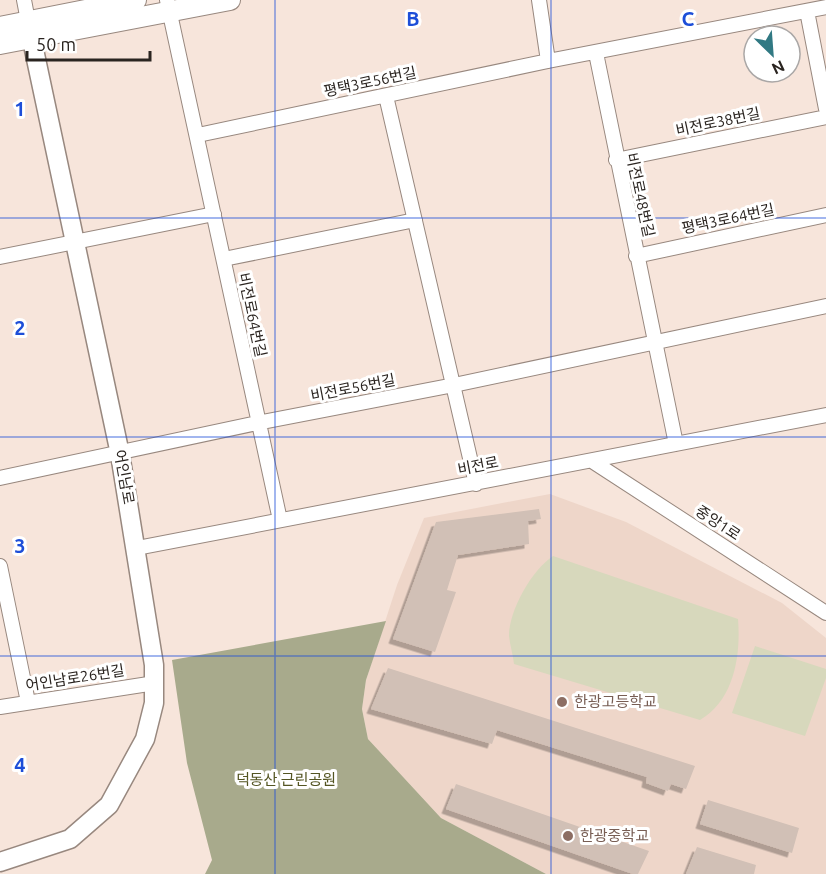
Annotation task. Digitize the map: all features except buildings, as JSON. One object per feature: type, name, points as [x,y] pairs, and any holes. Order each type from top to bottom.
[{"type":"main road","points":[[0,44],[30,30],[136,0]]},
{"type":"main road","points":[[0,27],[30,30],[168,6],[230,0]]},
{"type":"street","points":[[24,0],[30,30]]},
{"type":"street","points":[[539,0],[548,61]]},
{"type":"street","name":"비전로64번길","points":[[168,6],[198,135],[257,423],[280,520]]},
{"type":"street","name":"평택3로56번길","points":[[198,135],[548,61],[826,7]]},
{"type":"street","points":[[807,11],[826,109]]},
{"type":"street","name":"어인남로","points":[[0,862],[70,839],[109,805],[145,739],[154,703],[154,682],[137,548],[120,454],[30,30]]},
{"type":"street","name":"비전로48번길","points":[[596,53],[653,343],[676,444]]},
{"type":"street","points":[[386,96],[476,484]]},
{"type":"street","name":"비전로38번길","points":[[616,160],[826,117]]},
{"type":"street","points":[[0,257],[214,214]]},
{"type":"street","name":"평택3로64번길","points":[[636,256],[826,215]]},
{"type":"street","points":[[224,259],[415,220]]},
{"type":"street","points":[[454,385],[826,306]]},
{"type":"street","name":"비전로56번길","points":[[257,423],[454,385]]},
{"type":"street","name":"비전로","points":[[137,548],[826,415]]},
{"type":"street","points":[[0,478],[257,423]]},
{"type":"street","name":"중앙1로","points":[[592,461],[826,612]]},
{"type":"street","points":[[0,571],[28,702]]},
{"type":"street","name":"어인남로26번길","points":[[0,707],[154,682]]},
{"type":"shaded area","points":[[550,494],[626,522],[782,603],[826,638],[826,874],[546,874],[441,818],[368,739],[362,709],[366,680],[397,585],[424,518]]},
{"type":"green space","points":[[553,556],[738,619],[738,648],[733,676],[721,701],[712,711],[700,720],[514,664],[509,636],[513,614],[530,581],[545,562]]},
{"type":"green space","name":"덕동산 근린공원","points":[[386,621],[366,680],[362,709],[368,739],[441,818],[546,874],[205,874],[212,860],[187,763],[172,660]]},
{"type":"green space","points":[[755,646],[826,669],[826,678],[805,736],[732,713]]},
{"type":"place","name":"한광고등학교","points":[[562,702]]},
{"type":"place","name":"한광중학교","points":[[568,836]]}]
